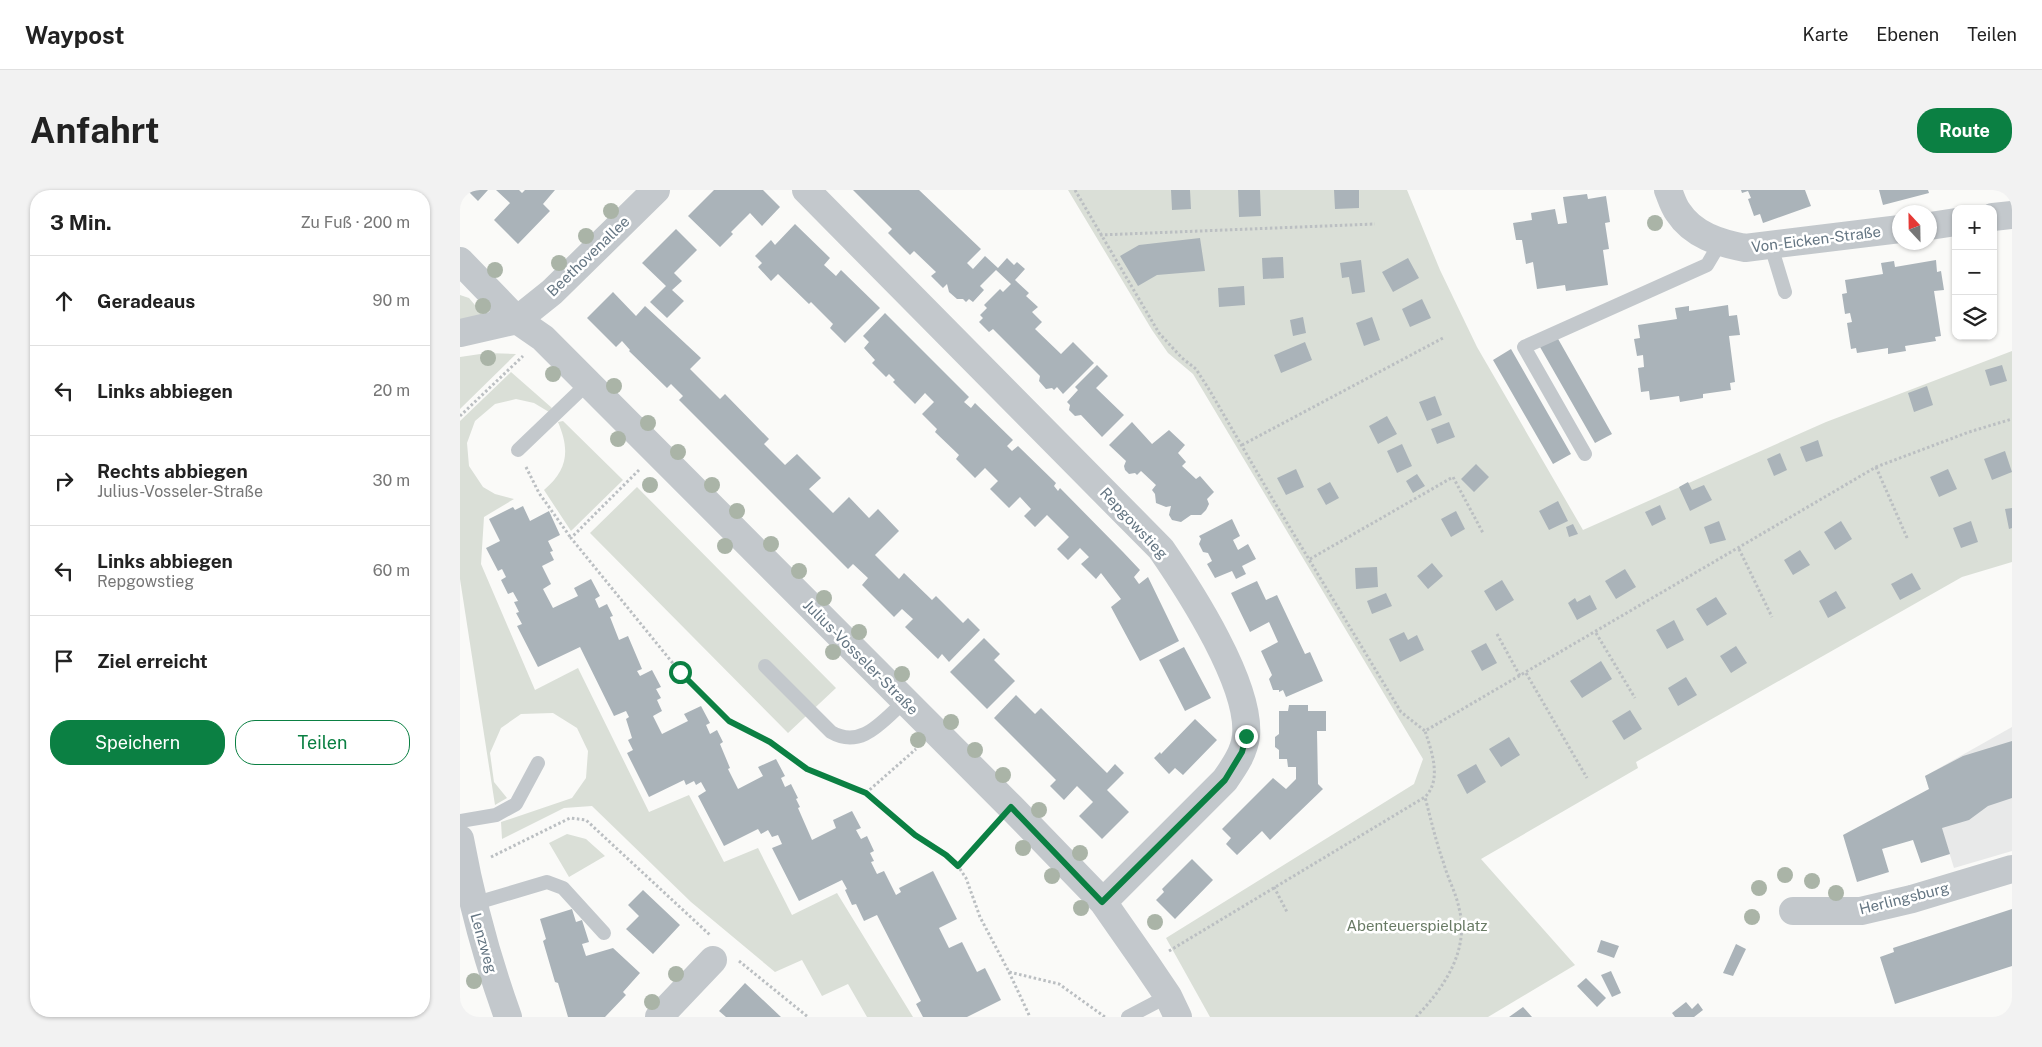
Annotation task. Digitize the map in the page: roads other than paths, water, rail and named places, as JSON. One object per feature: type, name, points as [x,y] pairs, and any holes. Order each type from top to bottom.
[{"type":"street","name":"Beethovenallee","points":[[517,320],[552,292],[656,190]]},
{"type":"street","name":"Repgowstieg","points":[[806,190],[1162,549],[1183,580],[1236,681],[1243,700],[1246,736],[1242,752],[1236,764],[1225,780],[1102,902]]},
{"type":"street","name":"Von-Eicken-Straße","points":[[1668,190],[1678,212],[1695,230],[1720,243],[1745,248],[1892,231]]},
{"type":"street","points":[[1997,217],[2012,215]]},
{"type":"street","points":[[1937,225],[1952,223]]},
{"type":"street","name":"Julius-Vosseler-Straße","points":[[460,262],[517,320],[543,338],[1011,807],[1102,902],[1148,965],[1173,1006]]},
{"type":"street","points":[[460,333],[517,320]]},
{"type":"street","name":"Lenzweg","points":[[460,838],[473,904],[495,981],[508,1017]]},
{"type":"street","name":"Herlingsburg","points":[[1793,912],[1861,911],[1912,899],[2012,869]]},
{"type":"street","points":[[659,1017],[719,951]]},
{"type":"lane","points":[[1586,454],[1524,347],[1707,265],[1720,243]]},
{"type":"lane","points":[[1770,246],[1785,292]]},
{"type":"lane","points":[[518,450],[588,383]]},
{"type":"lane","points":[[765,666],[831,732],[840,738],[861,737],[905,701]]},
{"type":"lane","points":[[460,821],[496,815],[516,804],[538,763]]},
{"type":"lane","points":[[473,904],[547,882],[563,888],[604,933]]},
{"type":"lane","points":[[1128,1017],[1173,1006]]},
{"type":"park label","name":"Abenteuerspielplatz","points":[[1417,925]]}]
